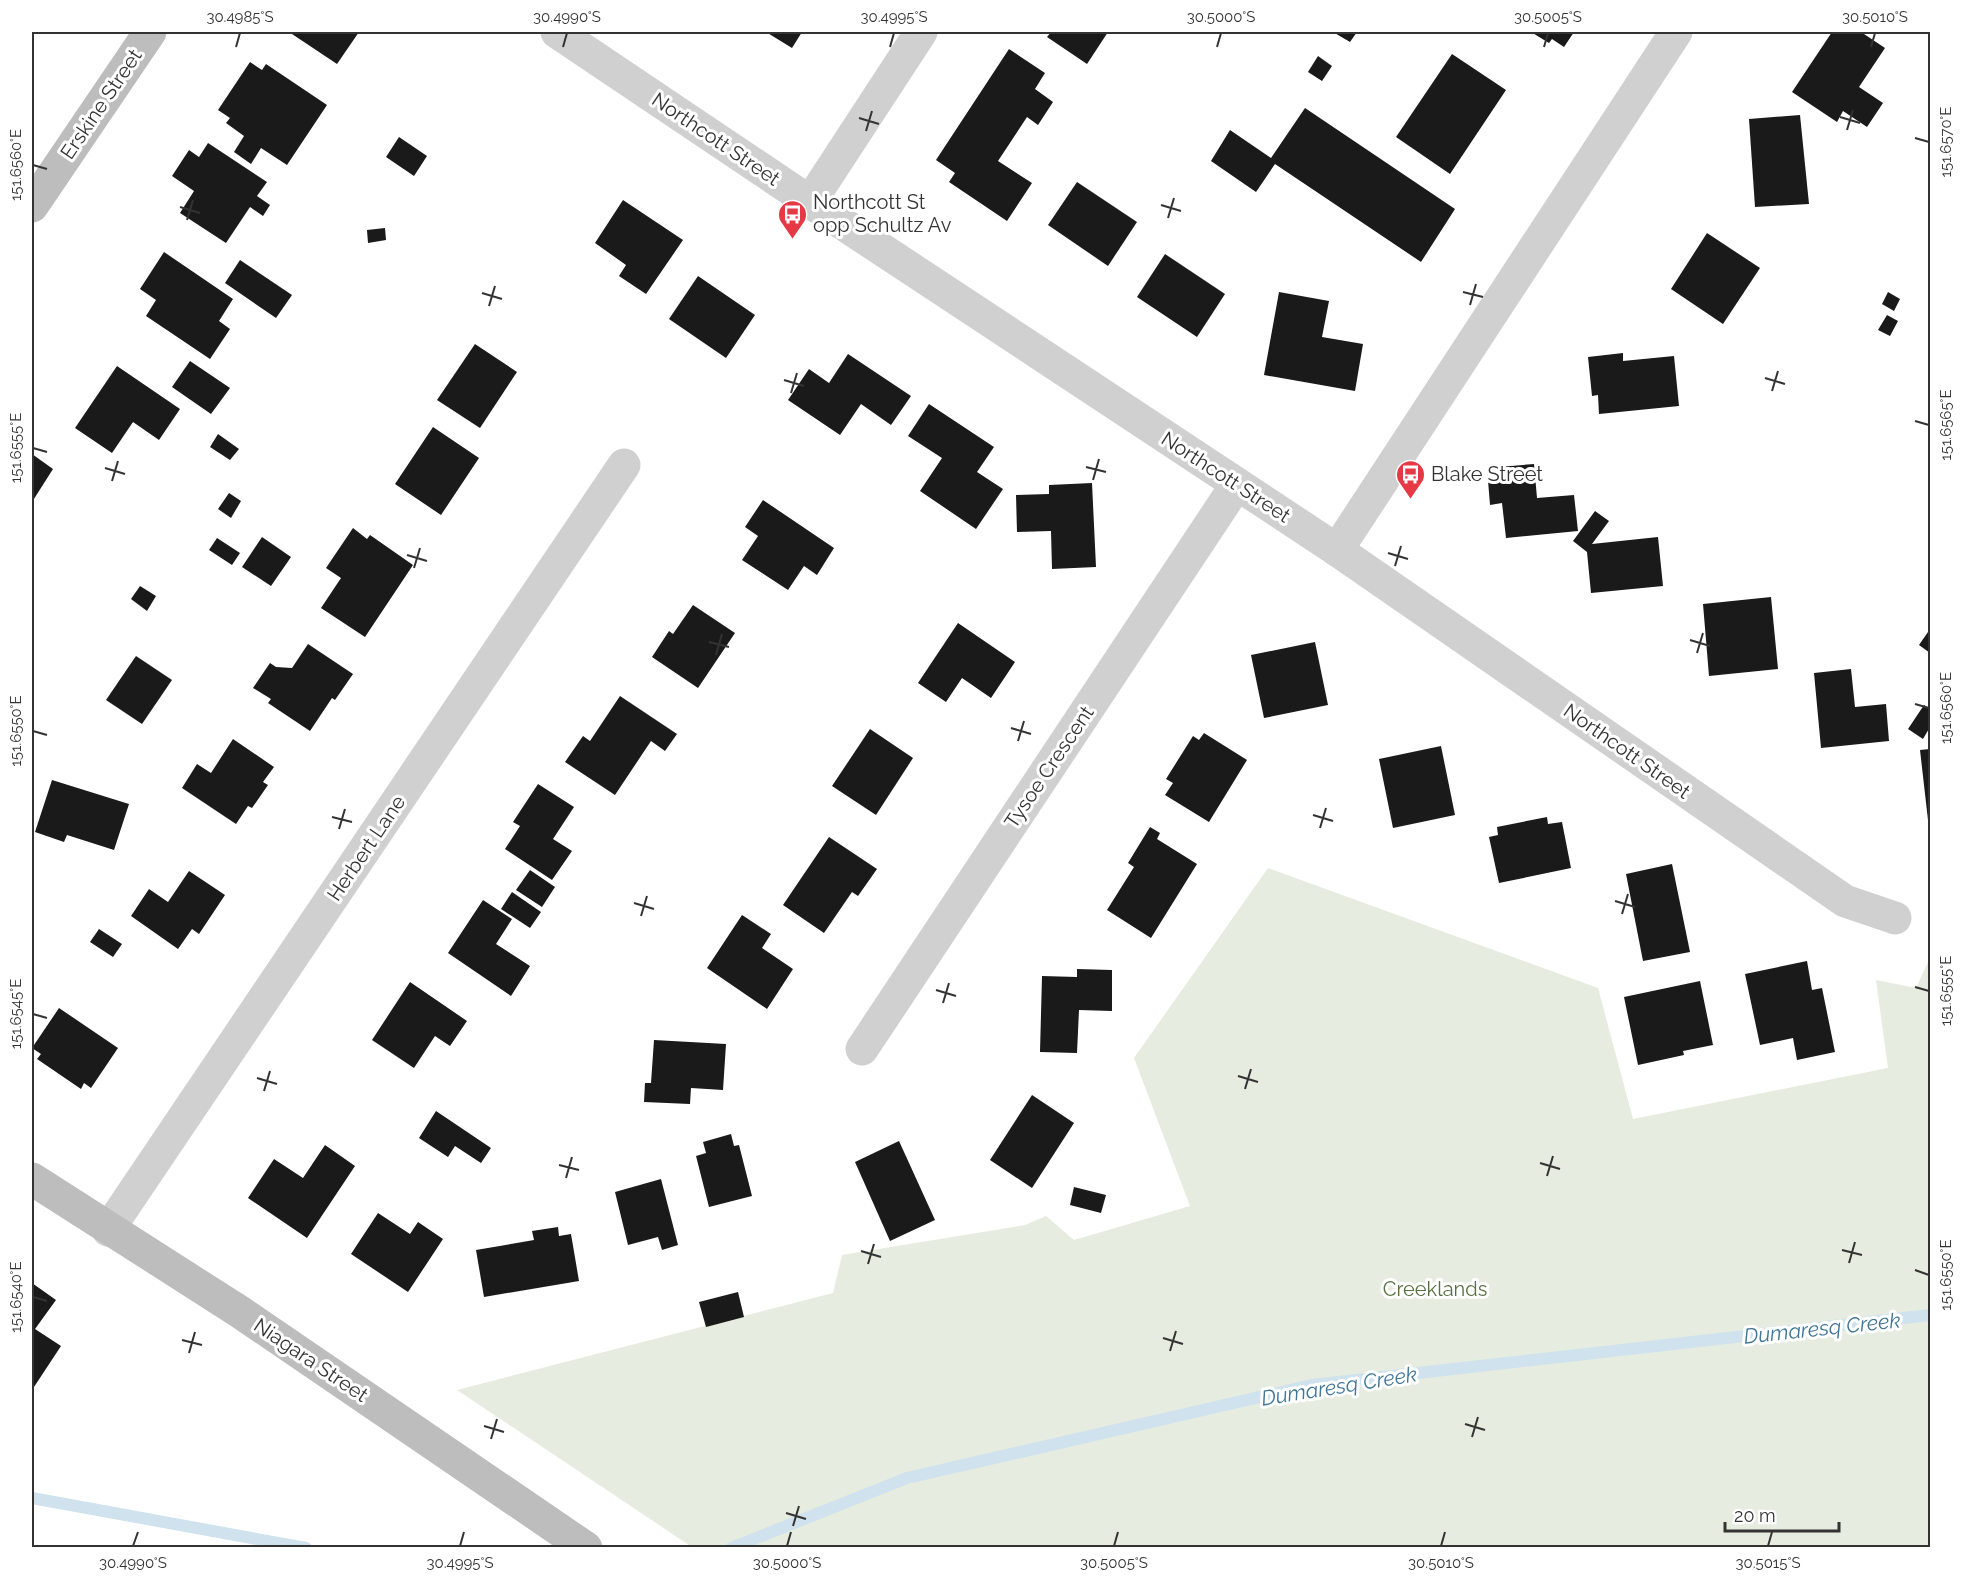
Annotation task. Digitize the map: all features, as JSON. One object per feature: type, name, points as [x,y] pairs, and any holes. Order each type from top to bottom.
[{"type":"street","name":"Erskine Street","points":[[32,207],[150,32]]},
{"type":"street","name":"Northcott Street","points":[[557,32],[1337,550],[1845,901],[1895,918]]},
{"type":"street","points":[[810,202],[921,32]]},
{"type":"street","points":[[1337,550],[1676,32]]},
{"type":"street","name":"Herbert Lane","points":[[108,1230],[624,465]]},
{"type":"street","name":"Tysoe Crescent","points":[[862,1049],[1237,484]]},
{"type":"street","name":"Niagara Street","points":[[32,1179],[108,1230],[240,1312],[586,1548]]},
{"type":"green space","name":"Creeklands","points":[[1268,868],[1598,988],[1633,1119],[1888,1068],[1876,980],[1916,988],[1930,958],[1930,1547],[692,1547],[457,1390],[833,1293],[842,1255],[1025,1225],[1046,1216],[1074,1240],[1190,1206],[1134,1058]]},
{"type":"building","points":[[289,32],[359,32],[337,64]]},
{"type":"building","points":[[766,32],[802,32],[792,48]]},
{"type":"building","points":[[1051,32],[1108,32],[1087,64],[1047,37]]},
{"type":"building","points":[[1333,32],[1357,32],[1350,42]]},
{"type":"building","points":[[1531,32],[1574,32],[1564,47],[1552,39],[1549,43]]},
{"type":"building","points":[[1832,32],[1861,32],[1885,48],[1859,87],[1883,103],[1867,127],[1843,111],[1837,122],[1792,92]]},
{"type":"building","points":[[1009,49],[1045,73],[1035,89],[1053,102],[1038,125],[1027,117],[998,161],[1032,183],[1007,221],[949,182],[955,173],[936,160]]},
{"type":"building","points":[[1452,54],[1506,90],[1450,174],[1396,137]]},
{"type":"building","points":[[1318,56],[1332,66],[1322,81],[1308,72]]},
{"type":"building","points":[[250,62],[262,70],[266,64],[327,105],[287,165],[261,148],[251,164],[234,152],[244,136],[226,123],[230,118],[218,110]]},
{"type":"building","points":[[1305,108],[1455,209],[1421,262],[1275,164],[1256,192],[1211,161],[1230,130],[1271,158]]},
{"type":"building","points":[[1800,115],[1809,204],[1755,207],[1749,119]]},
{"type":"building","points":[[399,137],[427,156],[414,176],[386,157]]},
{"type":"building","points":[[208,143],[267,182],[257,196],[270,205],[263,216],[250,207],[226,243],[180,213],[194,191],[172,176],[189,150],[199,157]]},
{"type":"building","points":[[1077,182],[1137,222],[1108,266],[1048,225]]},
{"type":"building","points":[[623,200],[683,240],[646,294],[619,276],[626,265],[595,243]]},
{"type":"building","points":[[385,228],[386,240],[368,243],[367,230]]},
{"type":"building","points":[[1707,233],[1760,268],[1723,324],[1671,289]]},
{"type":"building","points":[[164,252],[233,299],[219,321],[230,329],[210,359],[146,316],[156,300],[140,289]]},
{"type":"building","points":[[1165,254],[1225,294],[1197,337],[1137,297]]},
{"type":"building","points":[[240,260],[292,295],[276,318],[225,283]]},
{"type":"building","points":[[698,276],[755,315],[726,358],[669,319]]},
{"type":"building","points":[[1279,292],[1329,301],[1322,337],[1363,344],[1355,391],[1264,375]]},
{"type":"building","points":[[1888,292],[1900,299],[1894,311],[1882,304]]},
{"type":"building","points":[[1887,315],[1898,321],[1890,336],[1878,330]]},
{"type":"building","points":[[475,344],[517,372],[480,428],[437,400]]},
{"type":"building","points":[[1623,353],[1623,361],[1674,356],[1679,406],[1599,414],[1598,395],[1592,396],[1588,357]]},
{"type":"building","points":[[848,354],[911,396],[891,425],[861,404],[840,435],[788,400],[809,369],[829,383]]},
{"type":"building","points":[[190,361],[230,388],[211,414],[172,387]]},
{"type":"building","points":[[117,366],[180,409],[159,440],[133,422],[112,453],[75,428]]},
{"type":"building","points":[[929,404],[994,447],[977,472],[1003,489],[976,529],[920,491],[942,458],[908,436]]},
{"type":"building","points":[[433,427],[479,458],[441,515],[395,484]]},
{"type":"building","points":[[218,434],[239,449],[230,460],[210,447]]},
{"type":"building","points":[[32,454],[53,469],[32,502]]},
{"type":"building","points":[[1534,464],[1537,498],[1574,495],[1578,531],[1506,538],[1502,503],[1490,505],[1487,468]]},
{"type":"building","points":[[1092,483],[1096,567],[1052,569],[1051,531],[1017,532],[1016,495],[1049,494],[1049,485]]},
{"type":"building","points":[[229,493],[241,501],[231,518],[218,509]]},
{"type":"building","points":[[763,500],[834,548],[817,575],[804,566],[788,590],[742,560],[758,536],[745,527]]},
{"type":"building","points":[[1595,511],[1609,521],[1592,544],[1658,537],[1663,586],[1591,593],[1587,552],[1573,541]]},
{"type":"building","points":[[353,528],[367,539],[370,535],[413,565],[365,637],[321,608],[341,578],[326,568]]},
{"type":"building","points":[[262,537],[291,557],[271,586],[242,567]]},
{"type":"building","points":[[217,538],[240,553],[232,565],[209,550]]},
{"type":"building","points":[[140,586],[156,596],[147,611],[131,599]]},
{"type":"building","points":[[1771,597],[1778,669],[1709,676],[1703,604]]},
{"type":"building","points":[[693,605],[735,633],[698,688],[652,657],[669,631],[673,634]]},
{"type":"building","points":[[958,623],[1015,662],[991,698],[962,678],[946,702],[918,683]]},
{"type":"building","points":[[1928,632],[1930,634],[1930,653],[1919,645]]},
{"type":"building","points":[[1315,642],[1328,705],[1264,718],[1251,655]]},
{"type":"building","points":[[308,644],[353,674],[335,700],[332,698],[310,731],[268,703],[271,699],[253,688],[270,663],[276,667],[292,668]]},
{"type":"building","points":[[136,656],[172,680],[142,724],[106,700]]},
{"type":"building","points":[[1851,669],[1855,707],[1886,704],[1889,741],[1821,748],[1814,673]]},
{"type":"building","points":[[620,696],[677,734],[665,751],[651,741],[615,795],[565,762],[583,736],[590,741]]},
{"type":"building","points":[[1924,705],[1930,709],[1930,727],[1923,739],[1908,729]]},
{"type":"building","points":[[870,729],[913,758],[876,815],[832,786]]},
{"type":"building","points":[[1204,733],[1247,760],[1209,822],[1165,795],[1173,783],[1166,779],[1193,736],[1199,740]]},
{"type":"building","points":[[233,739],[274,767],[263,782],[268,785],[252,808],[248,806],[236,824],[182,788],[197,764],[211,773]]},
{"type":"building","points":[[1441,746],[1455,815],[1393,828],[1379,759]]},
{"type":"building","points":[[1930,749],[1930,820],[1928,820],[1920,750]]},
{"type":"building","points":[[52,780],[129,804],[114,850],[67,835],[64,842],[35,832]]},
{"type":"building","points":[[538,784],[574,807],[553,839],[572,851],[552,880],[505,849],[520,826],[513,822]]},
{"type":"building","points":[[1547,817],[1548,824],[1562,822],[1571,868],[1499,883],[1489,837],[1498,835],[1497,827]]},
{"type":"building","points":[[1150,827],[1160,833],[1157,839],[1197,864],[1151,938],[1107,910],[1134,867],[1128,863]]},
{"type":"building","points":[[829,837],[877,869],[858,896],[852,892],[824,933],[783,905]]},
{"type":"building","points":[[1672,864],[1690,952],[1643,961],[1626,874]]},
{"type":"building","points":[[530,870],[555,887],[542,907],[516,890]]},
{"type":"building","points":[[189,871],[225,895],[199,934],[192,929],[178,949],[131,916],[149,889],[168,902]]},
{"type":"building","points":[[512,892],[541,912],[530,928],[501,909]]},
{"type":"building","points":[[483,900],[512,919],[496,944],[530,966],[511,996],[448,953]]},
{"type":"building","points":[[742,915],[771,934],[762,948],[793,969],[767,1009],[707,968]]},
{"type":"building","points":[[99,929],[122,944],[113,957],[90,942]]},
{"type":"building","points":[[1807,961],[1812,990],[1822,988],[1835,1052],[1797,1060],[1793,1038],[1760,1045],[1745,974]]},
{"type":"building","points":[[1077,969],[1112,970],[1112,1011],[1079,1010],[1077,1053],[1040,1052],[1042,976],[1077,977]]},
{"type":"building","points":[[1700,981],[1713,1045],[1683,1051],[1684,1055],[1638,1065],[1624,997]]},
{"type":"building","points":[[410,982],[467,1021],[450,1046],[435,1036],[414,1068],[372,1040]]},
{"type":"building","points":[[59,1008],[118,1048],[91,1088],[84,1083],[81,1089],[37,1059],[41,1054],[32,1048]]},
{"type":"building","points":[[654,1040],[726,1044],[723,1090],[691,1088],[690,1104],[644,1102],[645,1083],[651,1083]]},
{"type":"building","points":[[1032,1095],[1074,1123],[1032,1188],[990,1160]]},
{"type":"building","points":[[436,1111],[491,1148],[481,1163],[455,1146],[448,1157],[419,1138]]},
{"type":"building","points":[[731,1134],[734,1146],[739,1145],[752,1196],[709,1207],[696,1156],[706,1153],[703,1142]]},
{"type":"building","points":[[899,1141],[935,1220],[890,1241],[855,1162]]},
{"type":"building","points":[[325,1145],[355,1166],[307,1238],[248,1198],[274,1159],[303,1178]]},
{"type":"building","points":[[661,1179],[678,1245],[662,1250],[658,1237],[628,1245],[615,1192]]},
{"type":"building","points":[[1074,1187],[1106,1195],[1101,1213],[1070,1205]]},
{"type":"building","points":[[378,1213],[410,1234],[418,1222],[443,1239],[408,1292],[351,1254]]},
{"type":"building","points":[[558,1227],[559,1236],[571,1234],[579,1281],[484,1297],[476,1250],[534,1240],[532,1231]]},
{"type":"building","points":[[32,1283],[56,1300],[35,1329],[61,1346],[32,1390]]},
{"type":"building","points":[[738,1292],[744,1317],[706,1327],[699,1302]]},
{"type":"waterway","name":"Dumaresq Creek","points":[[731,1548],[907,1478],[1312,1385],[1930,1315]]},
{"type":"waterway","name":"Dumaresq Creek","points":[[32,1498],[306,1548]]},
{"type":"place","name":"Northcott St opp Schultz Av","points":[[792,240]]},
{"type":"place","name":"Blake Street","points":[[1410,500]]}]
